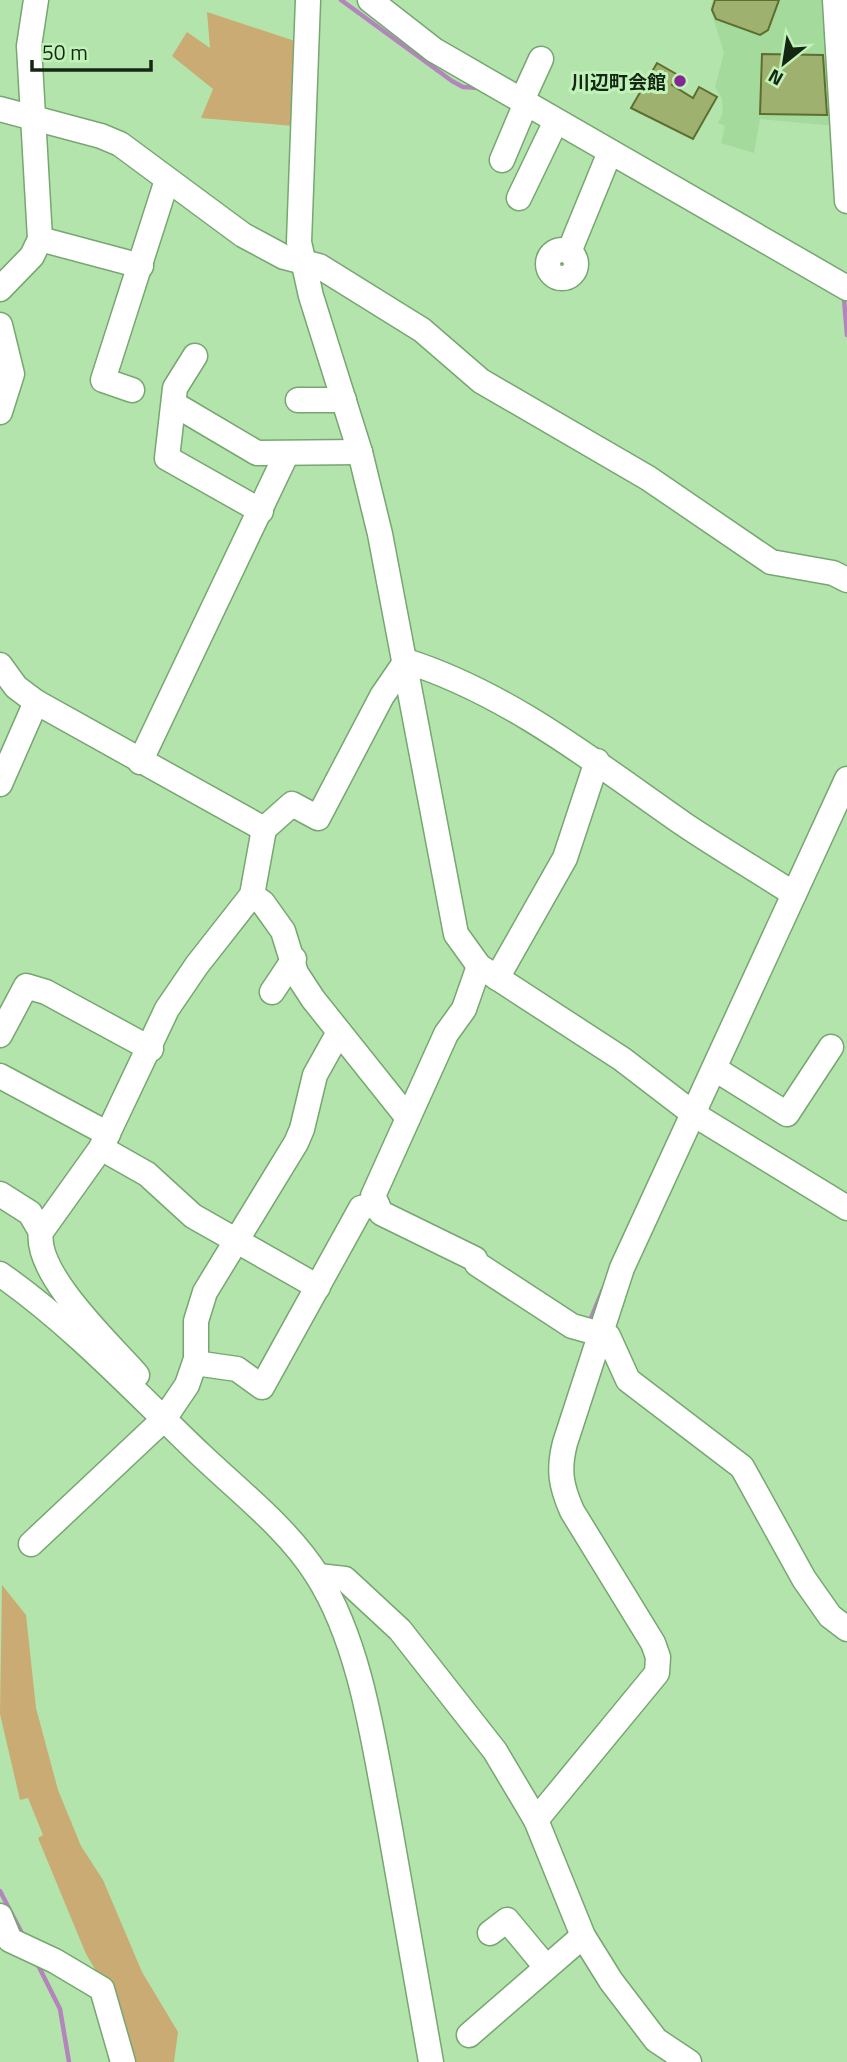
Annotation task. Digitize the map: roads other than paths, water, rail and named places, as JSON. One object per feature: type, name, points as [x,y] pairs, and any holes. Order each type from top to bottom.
[{"type":"street","points":[[0,289],[32,256],[40,239],[29,46],[36,0]]},
{"type":"street","points":[[309,0],[299,242],[302,260],[360,452],[405,661],[456,934],[488,972],[619,1065],[847,1208]]},
{"type":"street","points":[[370,0],[434,50],[556,121],[608,157],[847,288]]},
{"type":"street","points":[[835,0],[847,201]]},
{"type":"street","points":[[502,160],[526,103],[524,96],[541,60]]},
{"type":"street","points":[[0,109],[120,145],[243,235],[284,257],[319,266],[422,330],[481,381],[648,478],[771,562],[833,573],[847,580]]},
{"type":"street","points":[[519,198],[556,121]]},
{"type":"street","points":[[569,252],[608,157]]},
{"type":"street","points":[[132,390],[103,380],[167,180]]},
{"type":"street","points":[[40,239],[141,266]]},
{"type":"street","points":[[0,326],[12,374],[0,412]]},
{"type":"street","points":[[195,356],[175,388],[167,458],[261,511]]},
{"type":"street","points":[[298,400],[344,400]]},
{"type":"street","points":[[174,404],[257,453],[286,455],[297,451],[360,452]]},
{"type":"street","points":[[141,762],[286,455]]},
{"type":"street","points":[[405,661],[430,668],[533,720],[597,761],[686,825],[794,894]]},
{"type":"street","points":[[142,1399],[140,1378],[85,1317],[50,1269],[40,1244],[41,1232],[105,1141],[167,1009],[197,965],[252,895],[264,828],[292,804],[318,818],[383,696],[405,661]]},
{"type":"street","points":[[0,665],[8,692],[36,702],[264,828]]},
{"type":"street","points":[[0,784],[36,702]]},
{"type":"street","points":[[597,761],[565,858],[446,1034],[373,1196],[381,1213],[475,1259],[477,1264],[572,1326],[608,1336],[628,1380],[742,1467],[804,1579],[830,1616],[847,1629]]},
{"type":"street","points":[[536,1820],[657,1673],[658,1657],[653,1643],[572,1511],[559,1468],[599,1332],[622,1268],[695,1115],[794,894],[843,797]]},
{"type":"street","points":[[252,895],[263,903],[283,931],[294,959],[296,973],[408,1118]]},
{"type":"street","points":[[272,992],[294,959]]},
{"type":"street","points":[[0,1035],[26,986],[46,992],[151,1048]]},
{"type":"street","points":[[31,1544],[164,1419],[187,1385],[195,1363],[199,1309],[205,1292],[296,1143],[315,1075],[339,1032]]},
{"type":"street","points":[[715,1069],[787,1114],[831,1047]]},
{"type":"street","points":[[0,1076],[105,1141],[147,1174],[193,1216],[318,1286]]},
{"type":"street","points":[[0,1194],[30,1213],[41,1232]]},
{"type":"street","points":[[195,1363],[237,1369],[262,1387],[361,1208],[377,1204]]},
{"type":"street","points":[[0,1275],[31,1296],[164,1419],[291,1542],[318,1576],[338,1618],[358,1676],[373,1738],[431,2062]]},
{"type":"street","points":[[318,1576],[345,1579],[400,1630],[495,1751],[536,1820],[583,1936],[611,1980],[656,2040],[689,2062]]},
{"type":"street","points":[[0,1916],[10,1940],[102,1989],[122,2062]]},
{"type":"street","points":[[490,1933],[508,1920],[546,1968]]},
{"type":"street","points":[[470,2035],[583,1936]]},
{"type":"waterway","points":[[341,0],[452,81],[463,87],[480,88]]},
{"type":"waterway","points":[[844,299],[847,335]]},
{"type":"waterway","points":[[591,1318],[603,1289]]},
{"type":"waterway","points":[[0,1891],[24,1937]]},
{"type":"waterway","points":[[37,1963],[60,2009],[69,2062]]},
{"type":"place","name":"川辺町会館","points":[[680,81]]}]
